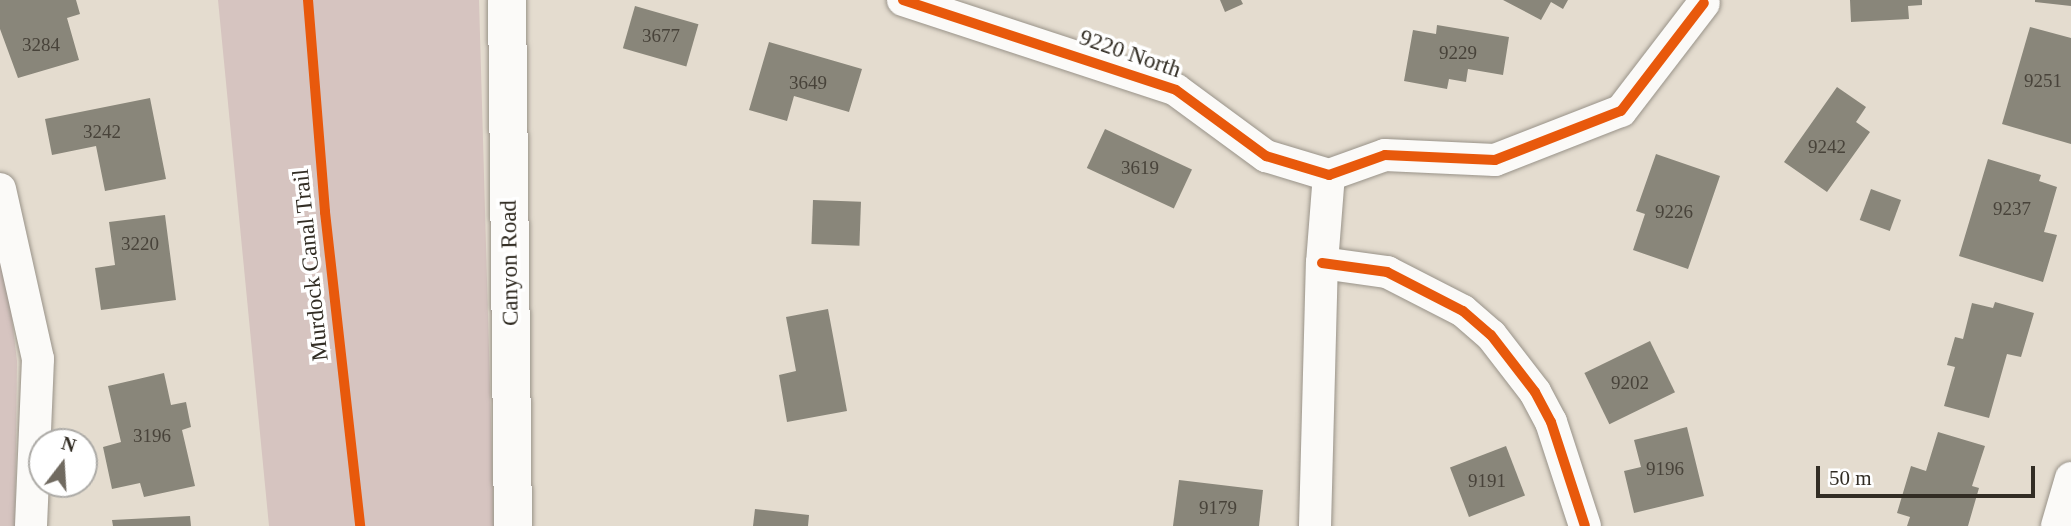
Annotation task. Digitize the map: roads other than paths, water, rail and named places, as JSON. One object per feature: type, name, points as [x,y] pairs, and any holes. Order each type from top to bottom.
[{"type":"main road","name":"Canyon Road","points":[[507,0],[513,526]]},
{"type":"street","name":"9220 North","points":[[903,0],[1177,90],[1266,156],[1329,175]]},
{"type":"street","points":[[1315,526],[1322,263],[1329,175],[1385,155],[1496,160],[1620,111],[1704,3]]},
{"type":"street","points":[[0,190],[38,359],[32,526]]},
{"type":"street","points":[[1322,263],[1387,272],[1444,300],[1491,335],[1551,422],[1585,526]]},
{"type":"street","points":[[2057,526],[2071,478]]}]
